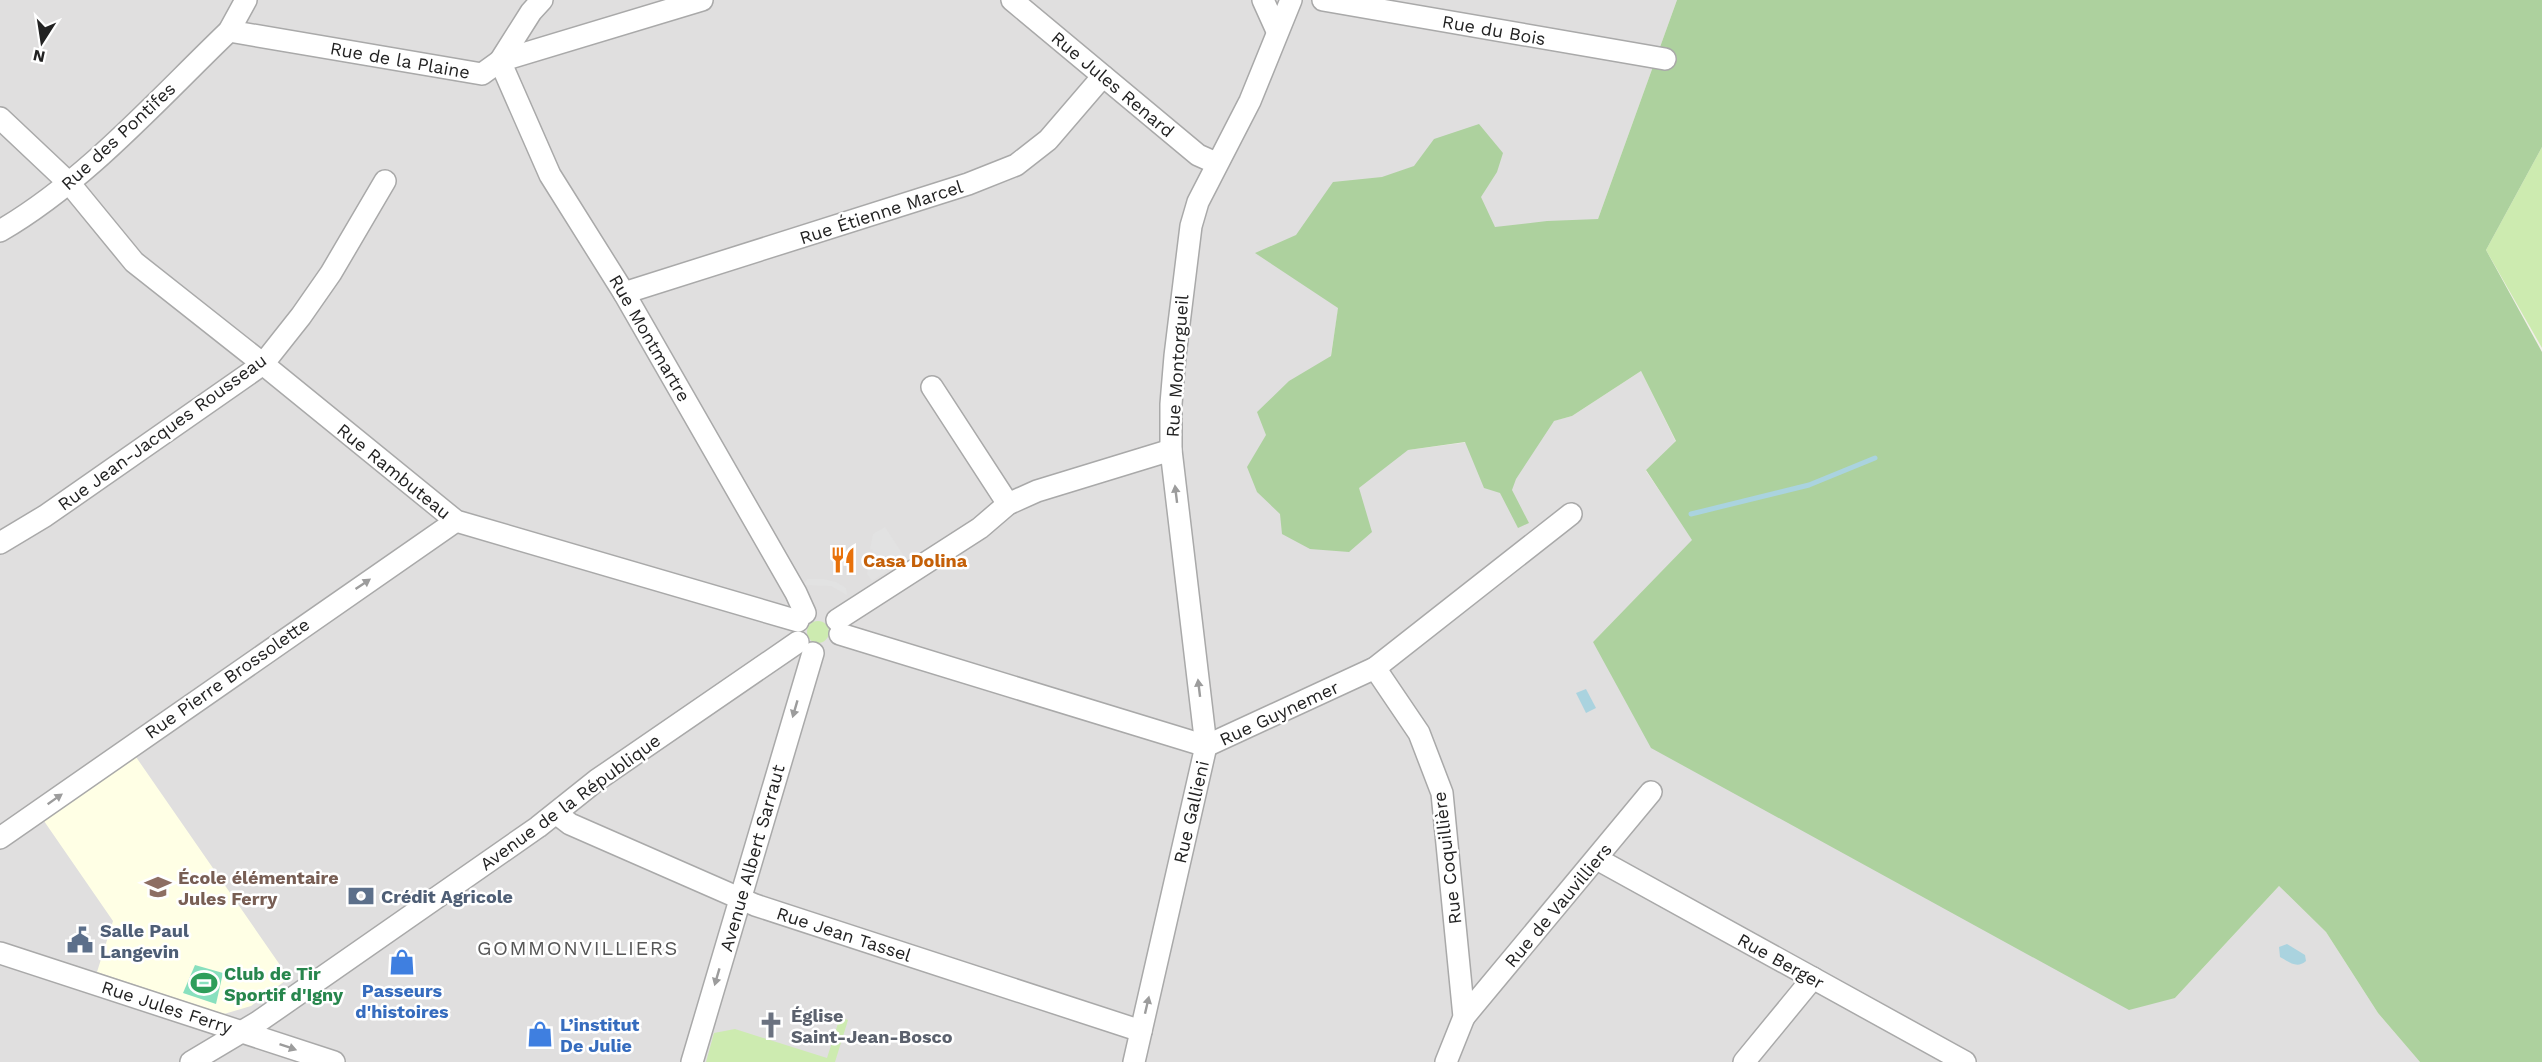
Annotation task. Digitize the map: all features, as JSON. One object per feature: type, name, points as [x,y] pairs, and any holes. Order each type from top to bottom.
[{"type":"street","name":"Rue des Pontifes","points":[[0,231],[70,183],[230,31],[246,0]]},
{"type":"street","points":[[500,61],[531,12],[542,0]]},
{"type":"street","name":"Rue de la Plaine","points":[[230,31],[482,74],[500,61],[702,0]]},
{"type":"street","name":"Rue Jules Renard","points":[[1012,0],[1198,155],[1216,163]]},
{"type":"street","points":[[1263,0],[1277,31]]},
{"type":"street","name":"Rue Montorgueil","points":[[838,627],[980,528],[1008,504],[1037,491],[1171,450],[1171,404],[1175,356],[1191,226],[1198,202],[1216,163],[1250,101],[1291,0]]},
{"type":"street","name":"Rue du Bois","points":[[1323,0],[1665,59]]},
{"type":"street","name":"Rue Montmartre","points":[[500,61],[550,175],[624,293],[796,593],[803,632]]},
{"type":"street","name":"Rue Étienne Marcel","points":[[624,293],[968,184],[1016,165],[1048,140],[1103,76]]},
{"type":"street","name":"Rue Rambuteau","points":[[0,118],[70,183],[134,262],[456,521],[803,632],[822,610],[838,627]]},
{"type":"street","name":"Rue Jean-Jacques Rousseau","points":[[0,543],[45,516],[263,364],[331,273],[385,181]]},
{"type":"street","points":[[932,387],[1008,504]]},
{"type":"street","name":"Rue Gallieni","points":[[1134,1062],[1206,746],[1171,450]]},
{"type":"street","name":"Rue Guynemer","points":[[838,627],[1206,746],[1375,669],[1571,514]]},
{"type":"street","name":"Rue Pierre Brossolette","points":[[0,838],[456,521]]},
{"type":"street","name":"Avenue de la République","points":[[191,1062],[242,1031],[557,814],[597,780],[803,632],[823,653],[837,643],[838,627]]},
{"type":"street","name":"Avenue Albert Sarraut","points":[[692,1062],[740,899],[803,632]]},
{"type":"street","name":"Rue Coquillière","points":[[1375,669],[1419,733],[1442,793],[1464,1017],[1446,1062]]},
{"type":"street","name":"Rue de Vauvilliers","points":[[1464,1017],[1651,792]]},
{"type":"street","name":"Rue Jean Tassel","points":[[557,814],[570,824],[740,899],[1141,1031]]},
{"type":"street","name":"Rue Berger","points":[[1597,859],[1965,1062]]},
{"type":"street","name":"Rue Jules Ferry","points":[[0,953],[334,1062]]},
{"type":"street","points":[[1744,1062],[1813,978]]},
{"type":"shaded area","points":[[0,0],[1677,0],[1598,219],[1343,279],[1325,392],[1338,459],[1477,441],[1572,416],[1641,371],[1676,442],[1646,471],[1693,540],[1593,642],[2175,998],[2279,886],[2326,932],[2378,1013],[2420,1062],[0,1062]]},
{"type":"shaded area","points":[[885,527],[906,559],[872,581],[867,574],[873,550],[870,549],[873,534]]},
{"type":"shaded area","points":[[807,579],[836,582],[846,588],[847,595],[831,586],[803,585]]},
{"type":"shaded area","name":"École élémentaire Jules Ferry","points":[[136,757],[289,978],[251,1006],[224,1014],[97,972],[113,921],[44,821]]},
{"type":"green space","points":[[1677,0],[2542,0],[2542,147],[2486,250],[2542,352],[2542,1062],[2420,1062],[2378,1013],[2326,932],[2279,886],[2175,998],[2129,1010],[1651,748],[1593,642],[1692,540],[1646,470],[1676,441],[1641,371],[1572,416],[1554,421],[1516,479],[1512,490],[1529,523],[1518,528],[1500,493],[1484,488],[1465,442],[1408,450],[1359,488],[1372,532],[1349,552],[1310,549],[1282,534],[1280,514],[1257,492],[1247,467],[1266,435],[1257,412],[1289,381],[1331,356],[1338,308],[1255,253],[1296,235],[1333,182],[1382,177],[1414,166],[1434,139],[1479,124],[1503,153],[1497,172],[1481,197],[1495,227],[1547,221],[1598,219]]},
{"type":"green space","points":[[2542,147],[2542,348],[2486,250]]},
{"type":"green space","points":[[818,621],[826,624],[829,632],[826,640],[818,643],[810,640],[807,632],[810,624]]},
{"type":"green space","name":"Club de Tir Sportif d'Igny","points":[[195,965],[223,973],[216,1004],[183,993]]},
{"type":"green space","points":[[840,1017],[848,1020],[835,1062],[706,1062],[714,1033],[735,1029],[827,1058]]},
{"type":"water","points":[[1586,689],[1596,708],[1586,713],[1576,693]]},
{"type":"water","points":[[2287,944],[2305,955],[2306,961],[2296,965],[2280,957],[2279,947]]},
{"type":"waterway","points":[[1691,514],[1809,485],[1875,458]]},
{"type":"place","name":"Casa Dolina","points":[[843,560]]},
{"type":"place","name":"École élémentaire Jules Ferry","points":[[158,887]]},
{"type":"place","name":"Crédit Agricole","points":[[361,896]]},
{"type":"place","name":"Salle Paul Langevin","points":[[80,940]]},
{"type":"place","name":"Passeurs d'histoires","points":[[402,962]]},
{"type":"place","name":"Club de Tir Sportif d'Igny","points":[[204,983]]},
{"type":"place","name":"Église Saint-Jean-Bosco","points":[[771,1025]]},
{"type":"place","name":"L’institut De Julie","points":[[540,1034]]},
{"type":"district","name":"GOMMONVILLIERS","points":[[578,948]]}]
